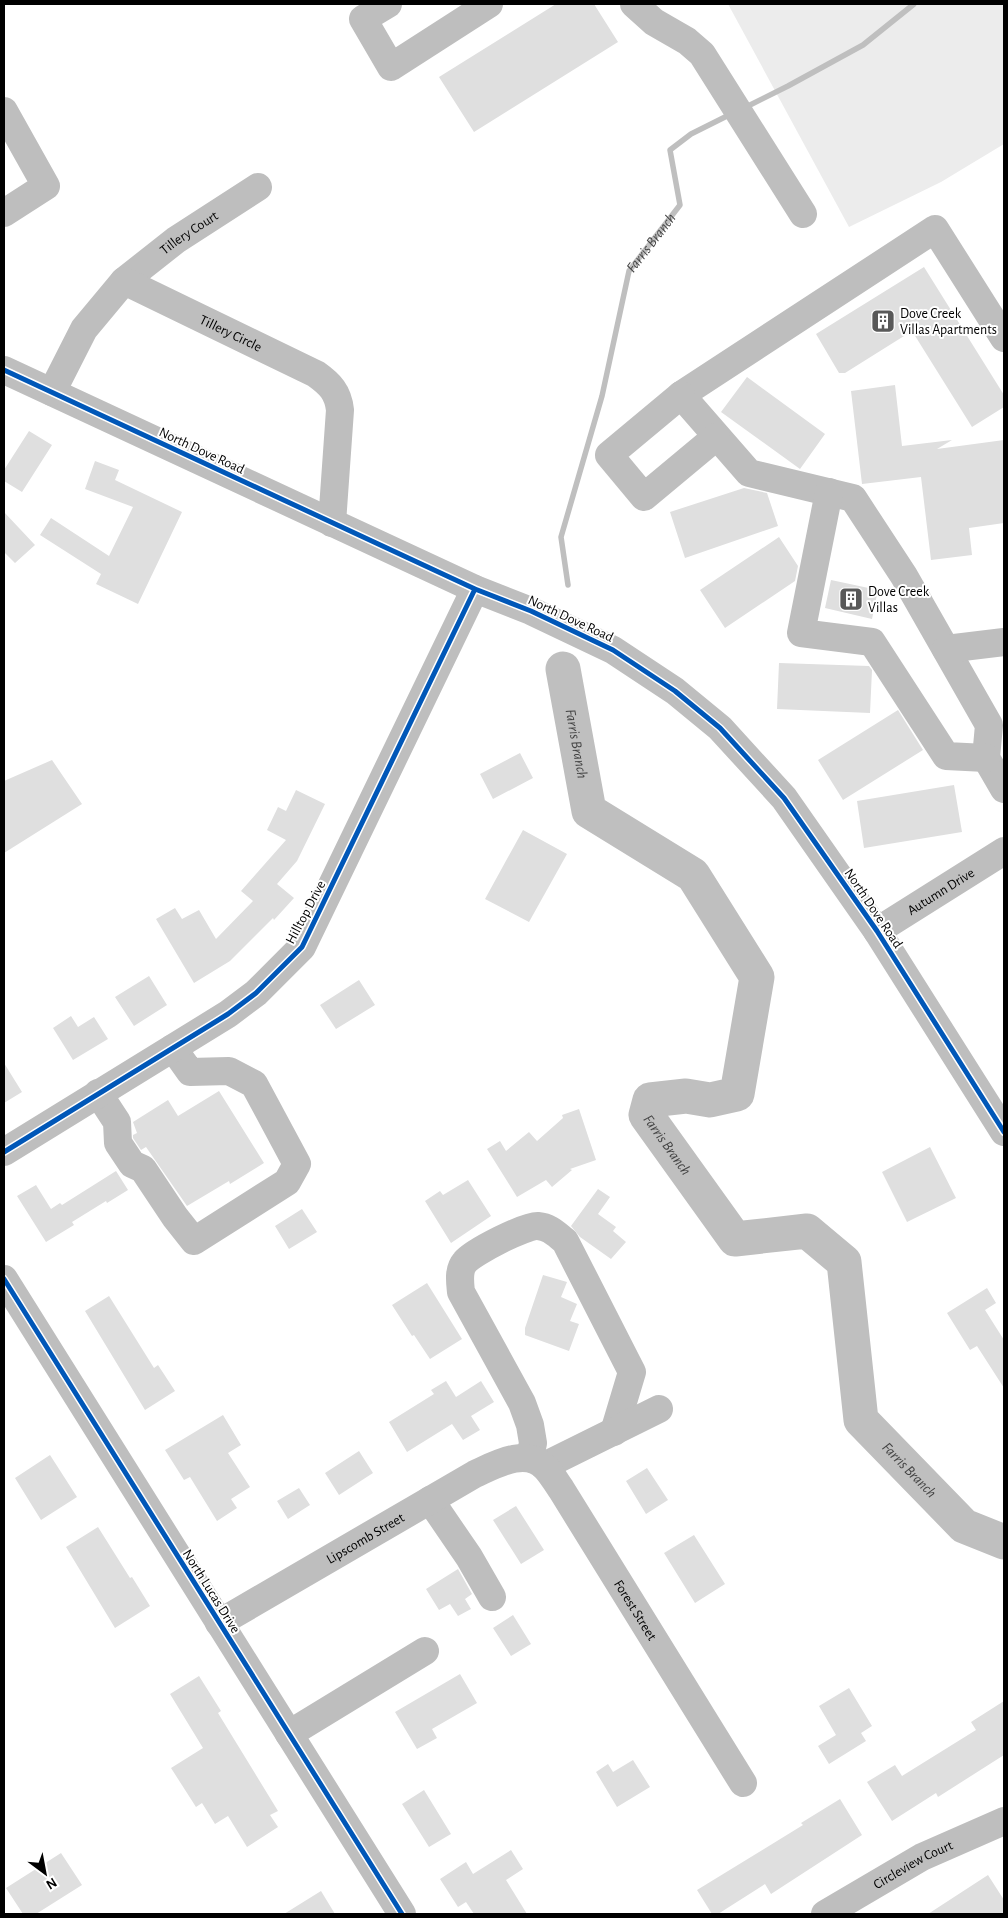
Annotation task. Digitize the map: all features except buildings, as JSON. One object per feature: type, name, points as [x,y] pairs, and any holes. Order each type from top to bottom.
[{"type":"street","points":[[388,4],[363,19],[391,67],[478,7]]},
{"type":"street","points":[[634,4],[654,22],[687,41],[702,54],[803,214]]},
{"type":"street","points":[[4,111],[46,186],[4,212]]},
{"type":"street","name":"Tillery Court","points":[[124,281],[176,240],[258,188]]},
{"type":"street","points":[[716,437],[644,497],[609,454],[681,395],[935,229],[1004,338]]},
{"type":"street","points":[[52,392],[84,329],[124,281]]},
{"type":"street","name":"Tillery Circle","points":[[124,281],[316,374],[332,385],[339,400],[340,410],[332,523]]},
{"type":"street","name":"North Dove Road","points":[[6,376],[52,392],[475,589],[531,611],[613,650],[675,690],[720,728],[784,798],[877,931],[1004,1132]]},
{"type":"street","points":[[681,395],[749,473],[853,498],[904,576],[989,725],[986,758],[1004,789]]},
{"type":"street","points":[[828,492],[801,632],[872,642],[946,756],[986,758]]},
{"type":"street","name":"Hilltop Drive","points":[[4,1152],[228,1014],[256,993],[302,947],[475,589]]},
{"type":"street","points":[[946,649],[1004,642]]},
{"type":"street","name":"Autumn Drive","points":[[877,931],[1004,851]]},
{"type":"street","points":[[98,1093],[117,1122],[118,1143],[132,1164],[143,1169],[175,1217],[194,1241],[287,1182],[297,1164],[254,1084],[229,1071],[190,1072],[173,1048]]},
{"type":"street","points":[[529,1461],[533,1443],[530,1425],[522,1403],[461,1292],[459,1276],[465,1262],[491,1244],[526,1228],[537,1226],[550,1229],[564,1241],[632,1372],[614,1432]]},
{"type":"street","name":"North Lucas Drive","points":[[4,1279],[402,1914]]},
{"type":"street","name":"Lipscomb Street","points":[[219,1624],[475,1474],[502,1461],[529,1461],[614,1432],[659,1410]]},
{"type":"street","name":"Forest Street","points":[[529,1461],[561,1489],[743,1784]]},
{"type":"street","points":[[430,1500],[469,1557],[492,1597]]},
{"type":"street","points":[[289,1734],[425,1651]]},
{"type":"street","name":"Circleview Court","points":[[825,1914],[922,1857],[1004,1821]]},
{"type":"shaded area","points":[[728,4],[1004,4],[1004,144],[941,182],[849,227]]},
{"type":"waterway","name":"Farris Branch","points":[[744,108],[863,45],[914,4]]},
{"type":"waterway","name":"Farris Branch","points":[[568,585],[561,537],[602,396],[629,271],[680,205],[670,150],[691,134],[731,114]]},
{"type":"waterway","name":"Farris Branch","points":[[563,669],[589,811],[693,875],[757,977],[737,1094],[710,1100],[686,1096],[650,1100],[646,1115],[735,1239],[807,1231],[844,1262],[861,1420],[964,1526],[1004,1542]]},
{"type":"cycle path","points":[[4,370],[475,589],[531,611],[613,650],[675,691],[720,728],[784,798],[877,931],[1004,1132]]},
{"type":"cycle path","points":[[4,1152],[228,1014],[256,993],[302,947],[475,589]]},
{"type":"cycle path","points":[[4,1279],[402,1914]]},
{"type":"place","name":"Dove Creek Villas Apartments","points":[[883,321]]},
{"type":"place","name":"Dove Creek Villas","points":[[851,599]]}]
